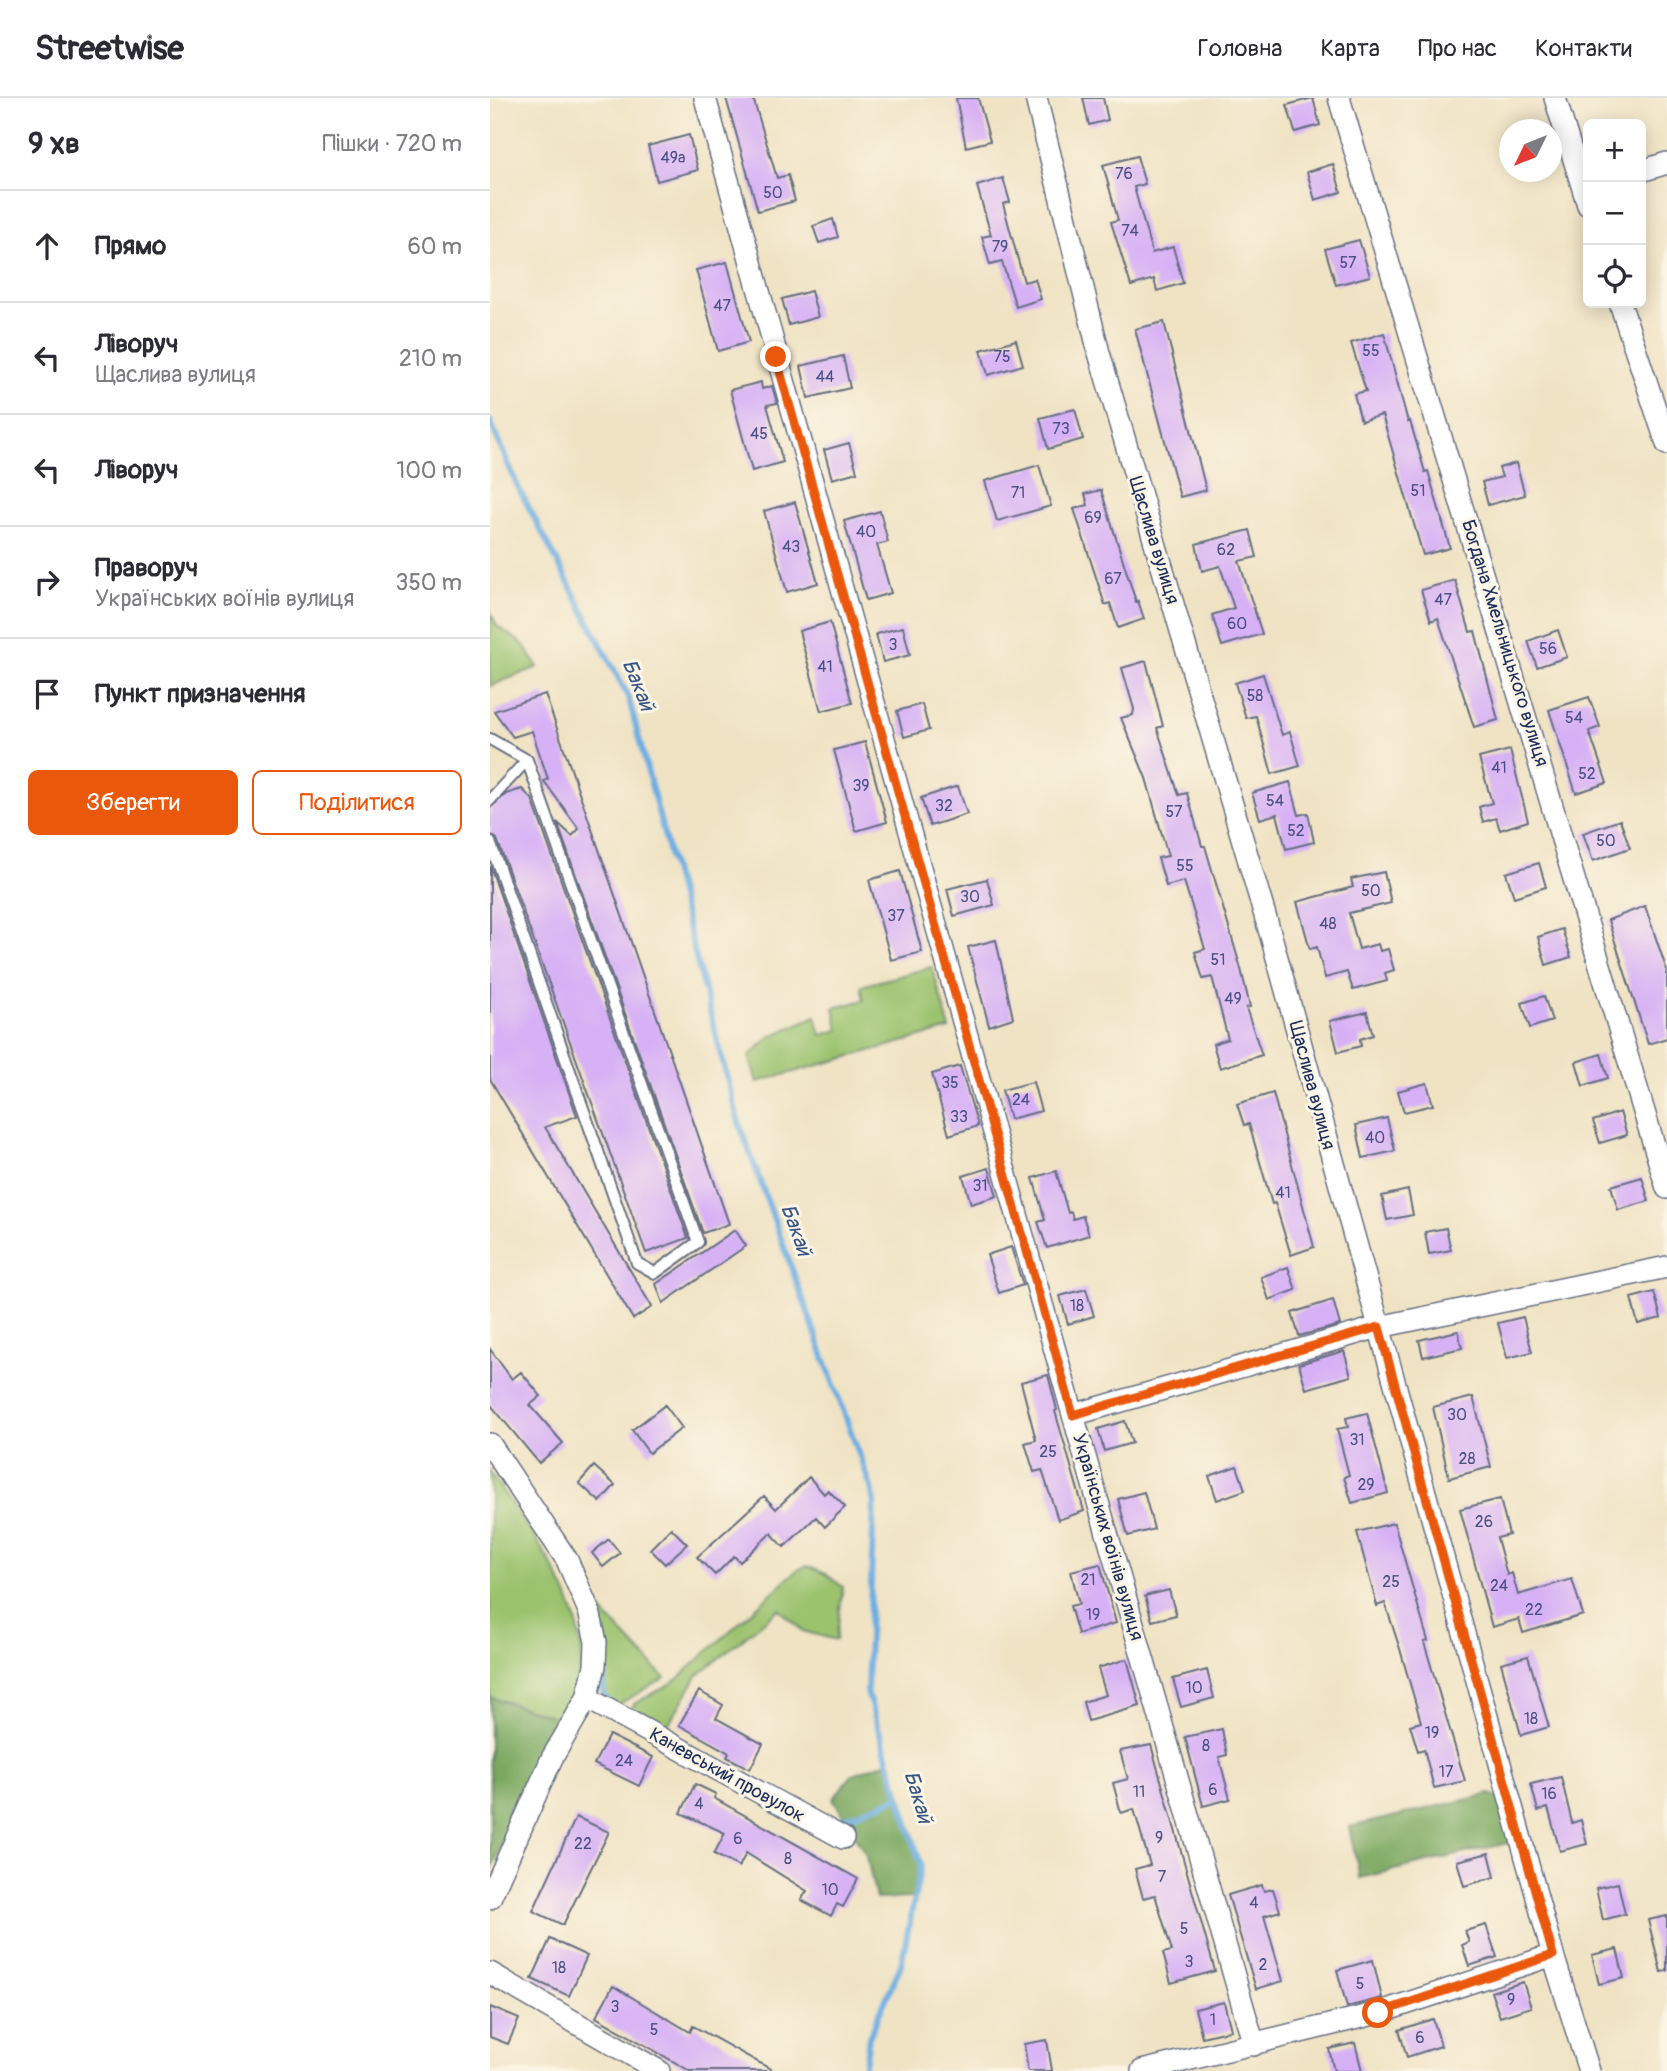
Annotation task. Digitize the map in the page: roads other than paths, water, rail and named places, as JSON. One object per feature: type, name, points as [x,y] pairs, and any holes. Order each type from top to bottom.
[{"type":"street","name":"Українських воїнів вулиця","points":[[705,98],[1073,1415],[1254,2045]]},
{"type":"street","name":"Щаслива вулиця","points":[[1036,98],[1103,366],[1271,936],[1553,1955],[1589,2071]]},
{"type":"street","name":"Богдана Хмельницького вулиця","points":[[1339,98],[1667,1188]]},
{"type":"street","points":[[1555,98],[1583,183]]},
{"type":"street","points":[[1646,170],[1667,163]]},
{"type":"street","points":[[1622,308],[1667,444]]},
{"type":"street","points":[[1073,1415],[1379,1327],[1667,1266]]},
{"type":"street","points":[[490,1444],[567,1560],[581,1587],[596,1642],[595,1665],[587,1698],[552,1758],[490,1898]]},
{"type":"street","name":"Каневський провулок","points":[[587,1698],[843,1838]]},
{"type":"street","points":[[1142,2071],[1378,2013],[1553,1955]]},
{"type":"street","points":[[490,1973],[659,2071]]},
{"type":"lane","points":[[490,739],[527,760],[698,1242],[655,1273],[637,1263],[490,842]]},
{"type":"lane","points":[[490,800],[527,760]]},
{"type":"waterway","name":"Бакай","points":[[490,421],[518,487],[628,696],[738,1120],[871,1487],[874,1502],[867,1692],[921,1865],[901,1965],[869,2037],[864,2071]]},
{"type":"waterway","points":[[605,1663],[603,1696],[607,1699]]},
{"type":"waterway","points":[[828,1820],[834,1822],[900,1797]]}]
